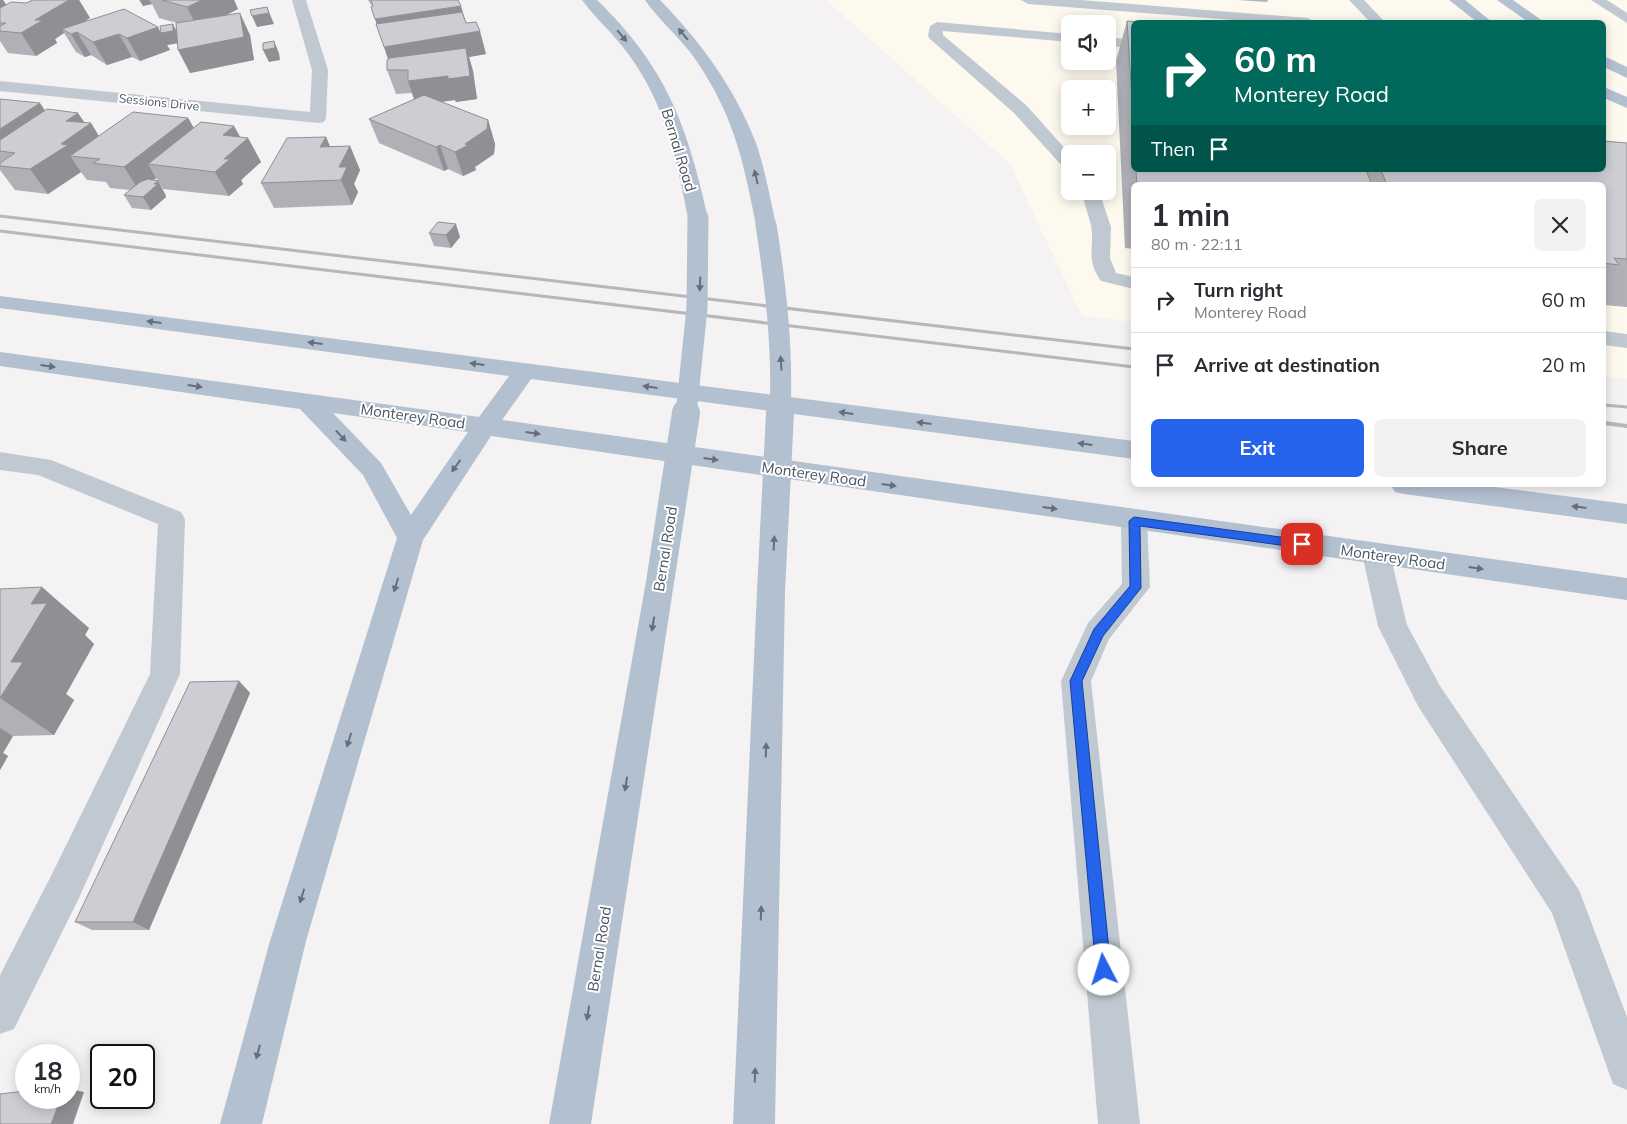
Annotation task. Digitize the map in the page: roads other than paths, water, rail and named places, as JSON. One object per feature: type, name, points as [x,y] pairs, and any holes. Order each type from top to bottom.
[{"type":"main road","name":"Bernal Road","points":[[570,1124],[661,576],[693,362],[700,289],[698,218],[673,119],[645,67],[626,40],[589,0]]},
{"type":"main road","points":[[652,0],[689,40],[726,98],[747,143],[766,225],[776,291],[782,376],[771,591],[754,1124]]},
{"type":"main road","points":[[1456,0],[1483,20]]},
{"type":"main road","points":[[1504,0],[1534,20]]},
{"type":"main road","points":[[1606,62],[1627,73]]},
{"type":"main road","points":[[1606,93],[1627,103]]},
{"type":"main road","points":[[0,302],[1131,450]]},
{"type":"main road","name":"Monterey Road","points":[[0,359],[485,426],[1134,521],[1627,589]]},
{"type":"main road","points":[[240,1124],[288,941],[410,538],[450,474],[525,370]]},
{"type":"main road","points":[[307,401],[372,468],[410,538]]},
{"type":"main road","points":[[1419,487],[1627,514]]},
{"type":"main road","points":[[1588,584],[1627,607]]},
{"type":"street","name":"Sessions Drive","points":[[0,86],[318,118],[320,70],[299,0]]},
{"type":"street","points":[[1028,0],[1283,20]]},
{"type":"street","points":[[1356,0],[1376,20]]},
{"type":"street","points":[[1598,0],[1627,19]]},
{"type":"street","points":[[1061,37],[937,26],[935,36],[1020,110],[1061,154]]},
{"type":"street","points":[[1116,43],[1131,44]]},
{"type":"street","points":[[1093,200],[1101,227],[1100,258],[1108,277],[1131,282]]},
{"type":"street","points":[[1606,338],[1627,341]]},
{"type":"street","points":[[0,461],[42,466],[172,519],[165,674],[66,887],[0,1015]]},
{"type":"street","points":[[1119,1124],[1076,681],[1098,632],[1136,588],[1134,521]]},
{"type":"street","points":[[1376,554],[1393,626],[1428,696],[1566,903],[1627,1070]]},
{"type":"railway","points":[[0,216],[1131,349]]},
{"type":"railway","points":[[0,231],[1131,367]]},
{"type":"railway","points":[[1606,405],[1627,407]]},
{"type":"railway","points":[[1606,423],[1627,426]]}]
